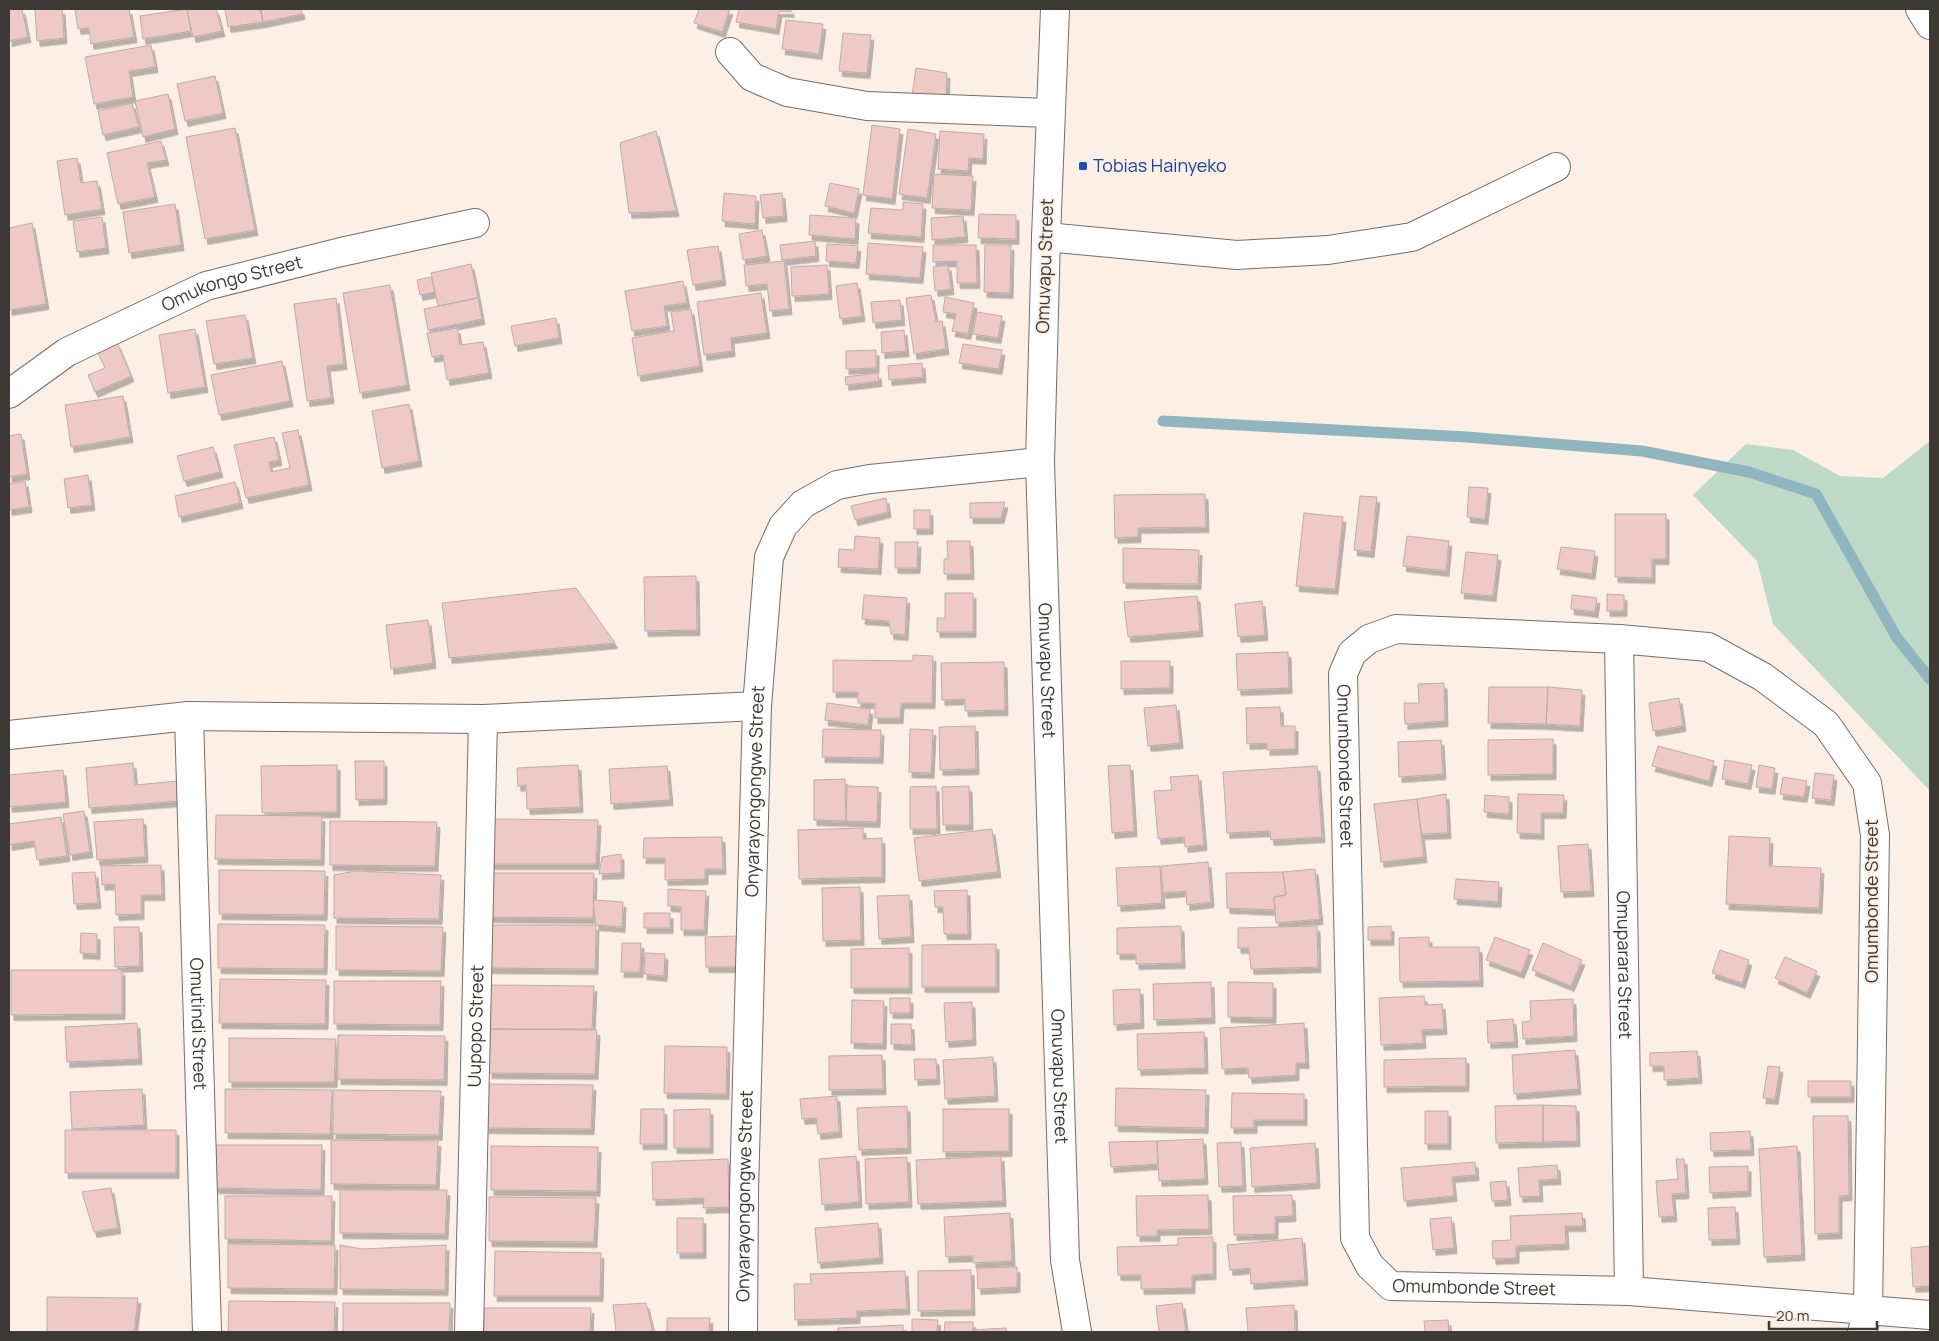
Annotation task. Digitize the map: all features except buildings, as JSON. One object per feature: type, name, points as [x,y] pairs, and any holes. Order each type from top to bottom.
[{"type":"street","name":"Omuvapu Street","points":[[1055,9],[1050,113],[1040,462],[1065,1260],[1077,1332]]},
{"type":"street","points":[[1920,9],[1930,25]]},
{"type":"street","points":[[730,52],[752,77],[786,92],[867,106],[1050,113]]},
{"type":"street","points":[[1046,237],[1237,255],[1328,250],[1412,237],[1556,167]]},
{"type":"street","name":"Omukongo Street","points":[[9,394],[68,352],[206,286],[341,252],[476,223]]},
{"type":"street","name":"Onyarayongongwe Street","points":[[742,1332],[757,706],[769,557],[783,526],[803,504],[838,485],[870,478],[1040,462]]},
{"type":"street","name":"Omumbonde Street","points":[[1396,629],[1619,639],[1708,647],[1763,677],[1826,724],[1867,783],[1875,835],[1865,1321],[1629,1291],[1391,1286],[1370,1266],[1355,1238],[1343,674],[1352,653],[1370,639],[1396,629]]},
{"type":"street","name":"Omuparara Street","points":[[1619,639],[1629,1291]]},
{"type":"street","points":[[9,735],[189,716],[483,719],[757,706]]},
{"type":"street","name":"Omutindi Street","points":[[189,716],[208,1332]]},
{"type":"street","name":"Uupopo Street","points":[[469,1332],[483,719]]},
{"type":"street","points":[[1865,1321],[1930,1315]]},
{"type":"green space","points":[[1930,441],[1930,791],[1773,624],[1757,561],[1693,495],[1746,444],[1793,450],[1840,476],[1883,478]]},
{"type":"waterway","points":[[1163,421],[1467,437],[1642,451],[1749,472],[1816,494],[1897,638],[1930,679]]},
{"type":"place","name":"Tobias Hainyeko","points":[[1083,166]]}]
